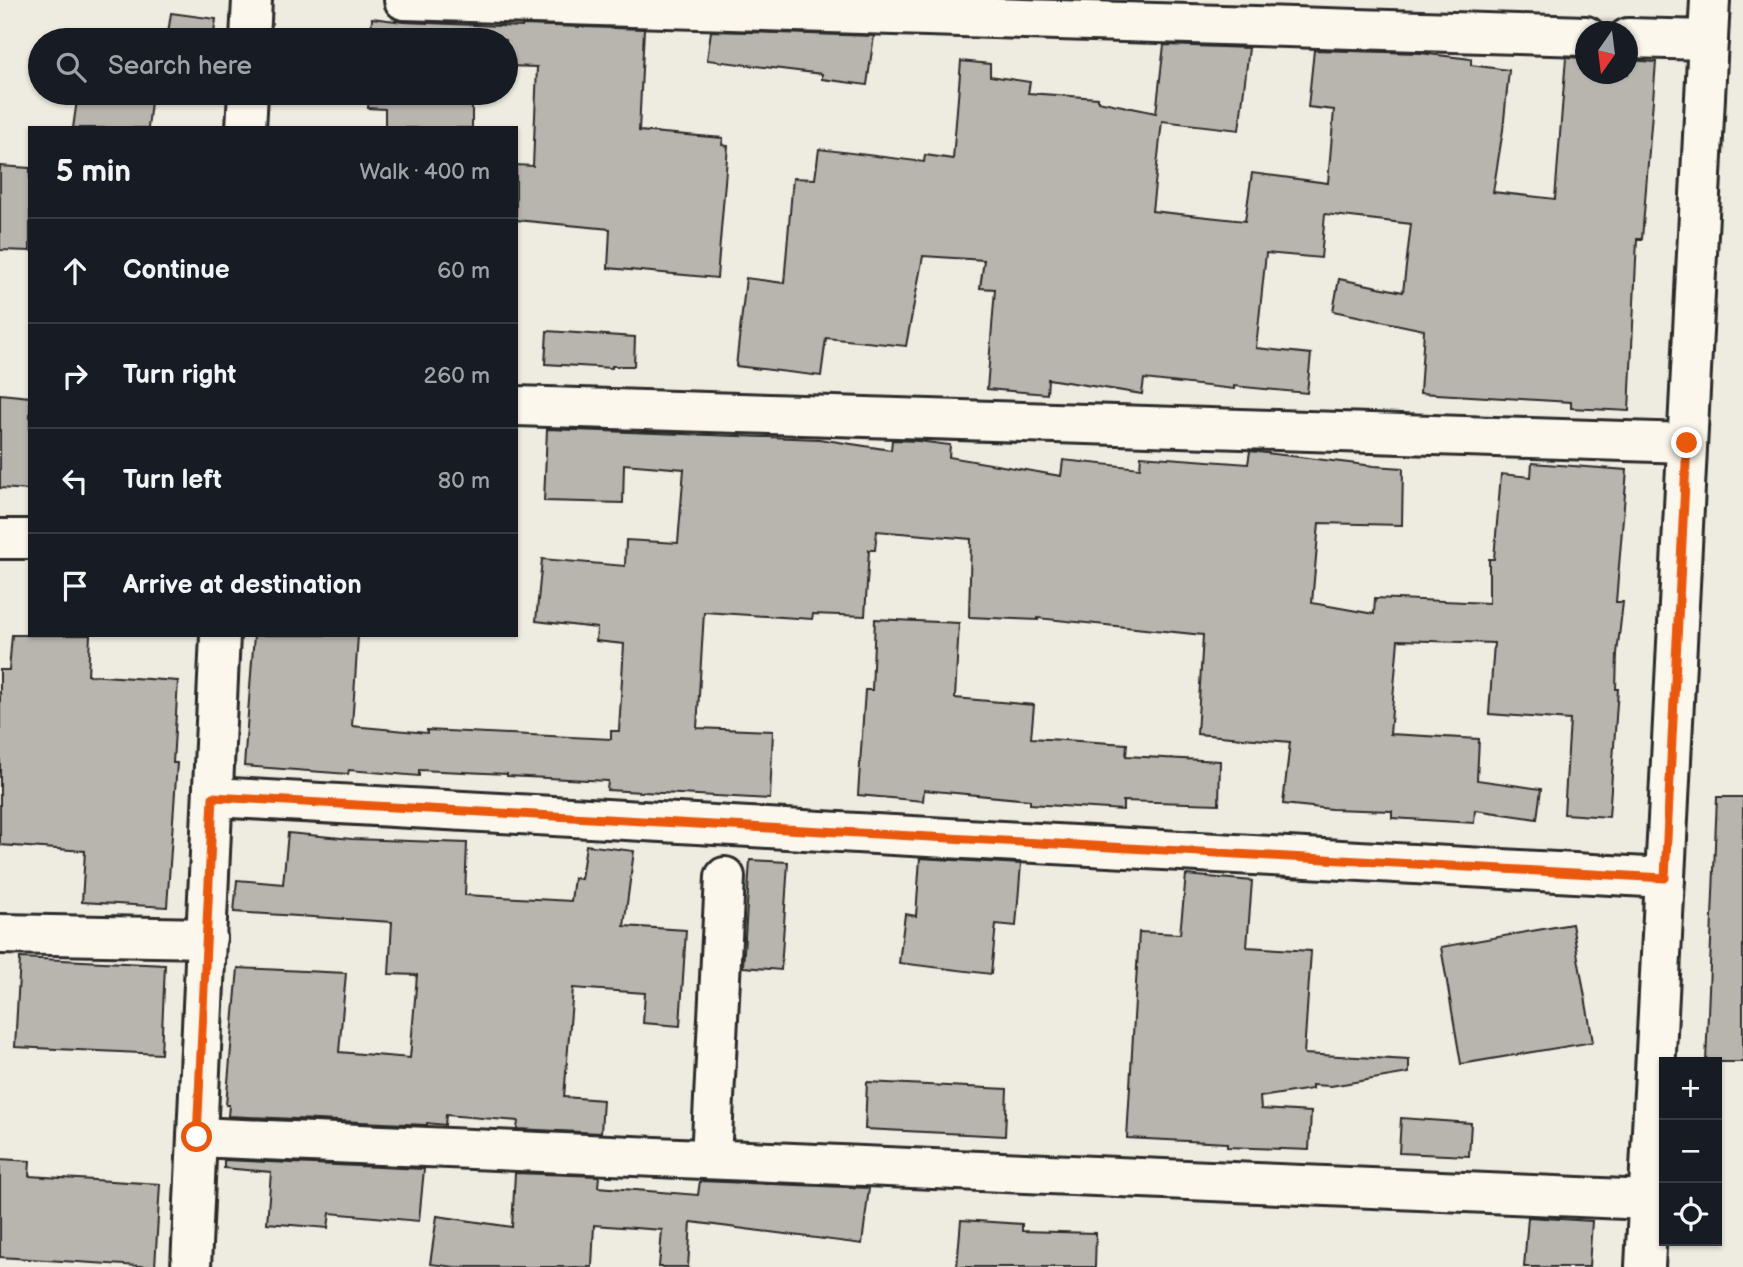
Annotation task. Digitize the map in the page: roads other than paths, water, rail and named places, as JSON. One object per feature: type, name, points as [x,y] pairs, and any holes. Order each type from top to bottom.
[{"type":"street","points":[[251,28],[252,0]]},
{"type":"street","points":[[404,0],[1575,36]]},
{"type":"street","points":[[1645,1267],[1710,0]]},
{"type":"street","points":[[1638,38],[1708,40]]},
{"type":"street","points":[[246,126],[247,105]]},
{"type":"street","points":[[518,406],[1687,443]]},
{"type":"street","points":[[0,539],[28,539]]},
{"type":"street","points":[[191,1267],[220,637]]},
{"type":"street","points":[[213,797],[1665,878]]},
{"type":"street","points":[[711,1159],[725,877]]},
{"type":"street","points":[[0,934],[207,938]]},
{"type":"street","points":[[197,1137],[1648,1200]]}]
